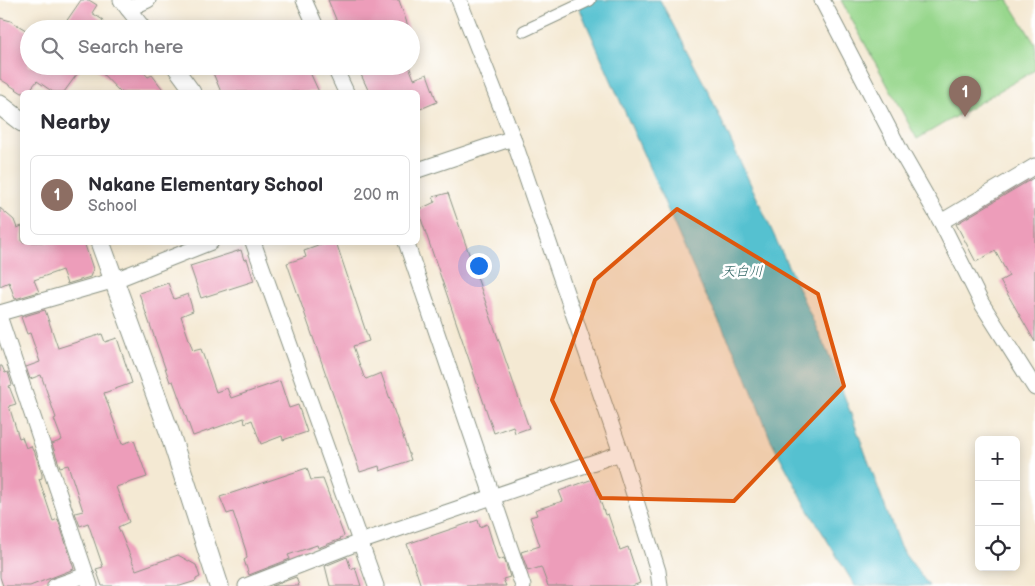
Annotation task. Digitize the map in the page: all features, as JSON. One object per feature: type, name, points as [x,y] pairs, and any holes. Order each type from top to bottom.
[{"type":"street","points":[[136,20],[124,5],[148,0]]},
{"type":"street","points":[[304,0],[313,20]]},
{"type":"street","points":[[459,0],[513,138],[620,453],[658,571],[660,586]]},
{"type":"street","points":[[526,30],[590,0]]},
{"type":"street","points":[[822,0],[901,152],[941,222],[982,304],[1035,388]]},
{"type":"street","points":[[181,75],[192,90]]},
{"type":"street","points":[[338,75],[345,90]]},
{"type":"street","points":[[0,104],[20,120]]},
{"type":"street","points":[[420,169],[513,138]]},
{"type":"street","points":[[941,222],[1035,166]]},
{"type":"street","points":[[101,245],[169,431],[219,586]]},
{"type":"street","points":[[0,313],[114,280],[203,245]]},
{"type":"street","points":[[255,245],[376,586]]},
{"type":"street","points":[[407,245],[523,586]]},
{"type":"street","points":[[0,319],[88,580],[55,586]]},
{"type":"street","points":[[246,586],[360,542],[620,453]]},
{"type":"highlighted area","points":[[677,209],[818,294],[844,386],[734,501],[601,498],[552,400],[595,280]]},
{"type":"green space","points":[[841,0],[1008,0],[1035,44],[1035,70],[917,139]]},
{"type":"water","name":"天白川","points":[[576,0],[660,0],[708,91],[831,360],[900,547],[929,586],[855,586],[808,509],[770,438],[742,366],[701,286]]},
{"type":"building","points":[[81,0],[89,0],[97,5],[92,13],[103,20],[67,20]]},
{"type":"building","points":[[328,0],[399,0],[406,20],[336,20]]},
{"type":"building","points":[[0,18],[11,21],[20,26],[20,75],[76,75],[65,90],[50,90],[37,81],[30,90],[20,90],[20,92],[0,79]]},
{"type":"building","points":[[427,74],[437,102],[420,109],[420,90],[368,90],[361,75],[412,75],[414,79]]},
{"type":"building","points":[[104,75],[146,75],[148,77],[152,75],[163,90],[118,90]]},
{"type":"building","points":[[214,75],[311,75],[318,90],[220,90]]},
{"type":"building","points":[[1035,177],[1035,342],[1000,281],[1009,276],[995,251],[976,262],[956,224]]},
{"type":"building","points":[[448,193],[529,428],[515,433],[513,426],[494,433],[420,216],[420,209],[435,202],[433,197]]},
{"type":"building","points":[[0,208],[14,220],[17,228],[20,227],[20,245],[85,245],[93,269],[90,277],[67,284],[62,270],[34,280],[39,292],[15,299],[9,282],[0,286]]},
{"type":"building","points":[[321,245],[337,245],[369,341],[353,346],[366,379],[381,373],[411,460],[380,471],[379,466],[360,472],[287,263],[306,257],[304,251]]},
{"type":"building","points":[[241,250],[244,260],[247,259],[254,281],[201,298],[190,266]]},
{"type":"building","points":[[168,283],[174,299],[188,294],[193,311],[181,316],[193,351],[201,349],[216,392],[227,388],[231,398],[280,381],[289,408],[298,405],[307,432],[283,440],[282,436],[261,444],[252,420],[245,423],[244,418],[193,436],[173,381],[170,382],[139,293]]},
{"type":"building","points":[[45,310],[58,348],[102,334],[105,342],[117,338],[132,383],[104,393],[122,444],[134,440],[147,477],[116,487],[129,522],[118,527],[136,570],[178,555],[196,565],[200,577],[196,581],[180,586],[102,586],[96,569],[103,567],[88,523],[80,526],[75,513],[83,511],[68,465],[60,467],[52,444],[62,440],[54,419],[56,418],[41,375],[30,379],[26,367],[40,362],[30,333],[27,334],[21,317]]},
{"type":"building","points":[[0,366],[2,366],[5,373],[8,372],[12,385],[9,386],[16,404],[9,406],[19,438],[22,437],[26,448],[31,446],[34,450],[42,474],[42,478],[39,479],[53,521],[58,519],[74,569],[30,586],[3,586],[0,577]]},
{"type":"building","points":[[307,468],[311,480],[323,479],[344,536],[318,548],[317,545],[288,555],[290,559],[249,575],[244,560],[247,558],[246,551],[233,512],[227,514],[220,497]]},
{"type":"building","points":[[593,479],[605,515],[608,514],[620,550],[628,547],[640,583],[632,586],[548,586],[541,567],[528,571],[521,552],[540,546],[530,517],[537,515],[535,510],[563,501],[559,491]]},
{"type":"building","points":[[478,520],[480,527],[487,524],[498,560],[504,558],[510,577],[503,579],[506,586],[421,586],[407,544]]},
{"type":"building","points":[[347,557],[351,569],[355,567],[361,586],[330,586],[325,566]]},
{"type":"building","points":[[296,577],[299,586],[272,586]]},
{"type":"place","name":"Nakane Elementary School","points":[[965,117]]}]
